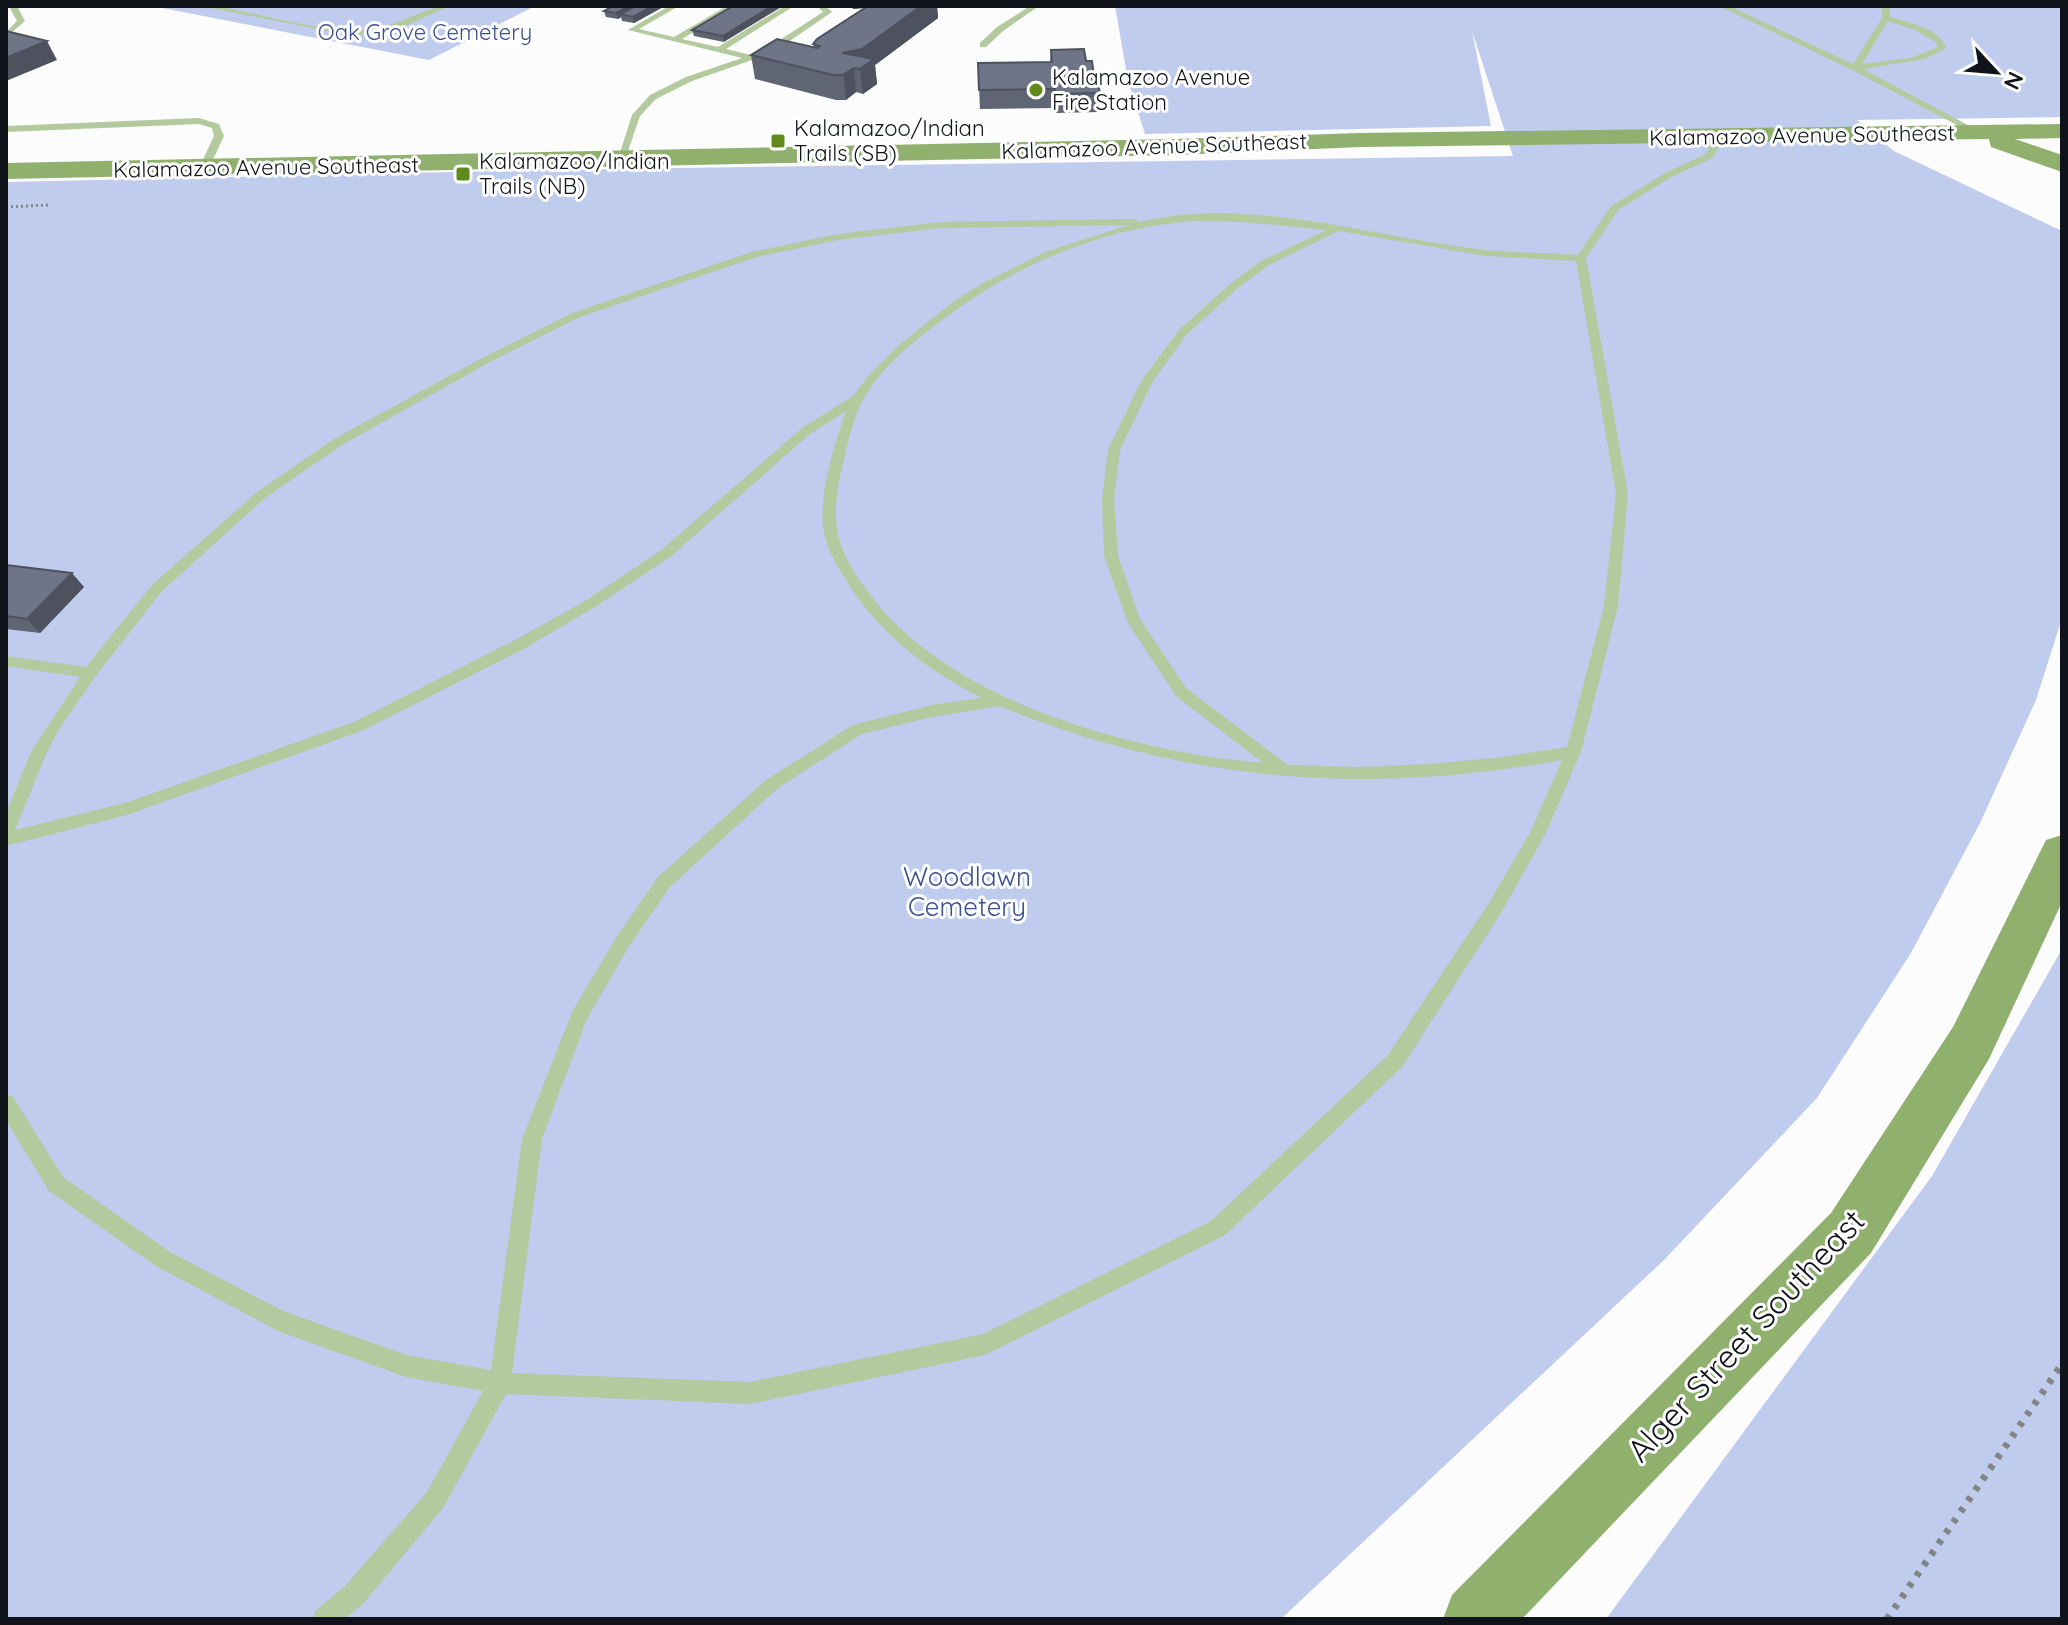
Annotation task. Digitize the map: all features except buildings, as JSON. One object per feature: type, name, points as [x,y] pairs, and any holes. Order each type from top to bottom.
[{"type":"main road","points":[[1947,131],[2021,147],[2062,164]]},
{"type":"main road","name":"Kalamazoo Avenue Southeast","points":[[6,171],[620,160],[1360,140],[2062,131]]},
{"type":"main road","name":"Alger Street Southeast","points":[[1476,1619],[1851,1233],[1971,1043],[2062,853]]},
{"type":"lane","points":[[204,6],[348,33],[372,34],[398,28],[445,6]]},
{"type":"lane","points":[[675,6],[632,30],[752,57]]},
{"type":"lane","points":[[675,40],[732,6]]},
{"type":"lane","points":[[719,50],[790,6]]},
{"type":"lane","points":[[620,160],[636,115],[653,97],[689,79],[769,51],[828,12],[821,6]]},
{"type":"lane","points":[[983,45],[1000,29],[1035,6]]},
{"type":"lane","points":[[1723,6],[1855,68],[1975,131]]},
{"type":"lane","points":[[1855,68],[1886,18],[1886,6]]},
{"type":"lane","points":[[6,12],[15,9],[21,21],[11,31]]},
{"type":"lane","points":[[1855,68],[1908,60],[1934,54],[1942,48],[1940,41],[1918,28],[1886,18]]},
{"type":"lane","points":[[6,129],[199,121],[216,126],[219,136],[204,168]]},
{"type":"lane","points":[[6,1103],[56,1184],[163,1259],[278,1320],[406,1366],[500,1383],[750,1393],[985,1344],[1218,1228],[1395,1061],[1495,908],[1538,833],[1573,752],[1611,606],[1622,494],[1581,258],[1614,208],[1670,174],[1710,156],[1719,137]]},
{"type":"lane","points":[[6,833],[39,752],[90,673],[157,588],[261,495],[338,442],[484,361],[576,315],[755,254],[838,237],[940,225],[1283,221],[1486,253],[1581,258]]},
{"type":"lane","points":[[6,839],[127,809],[359,726],[508,650],[590,604],[665,554],[806,431],[857,399],[890,360],[928,324],[984,284],[1061,248],[1152,222]]},
{"type":"lane","points":[[1284,771],[1181,692],[1133,620],[1111,556],[1108,499],[1114,450],[1146,383],[1182,333],[1234,286],[1265,263],[1338,228]]},
{"type":"lane","points":[[857,399],[833,474],[831,535],[858,589],[897,633],[924,658],[1002,700],[1079,730],[1181,756],[1284,771],[1355,772],[1474,766],[1534,760],[1573,752]]},
{"type":"lane","points":[[6,661],[90,673]]},
{"type":"lane","points":[[325,1619],[353,1596],[435,1500],[500,1383],[532,1139],[579,1016],[622,943],[664,882],[772,784],[858,729],[932,711],[1002,700]]},
{"type":"path","points":[[6,207],[49,205]]},
{"type":"path","points":[[1887,1619],[2062,1364]]},
{"type":"green space","name":"Oak Grove Cemetery","points":[[152,6],[535,6],[429,60]]},
{"type":"green space","name":"Woodlawn Cemetery","points":[[1115,6],[2062,6],[2062,117],[1857,120],[1894,151],[2062,231],[2062,618],[2036,700],[1981,821],[1911,953],[1817,1098],[1664,1260],[1281,1619],[6,1619],[6,182],[545,170],[1513,156],[1472,31],[1491,126],[1145,134],[1128,81]]},
{"type":"green space","points":[[2062,949],[2062,1619],[1606,1619],[1932,1176]]},
{"type":"place","name":"Kalamazoo Avenue Fire Station","points":[[1036,90]]},
{"type":"place","name":"Kalamazoo/Indian Trails (SB)","points":[[778,141]]},
{"type":"place","name":"Kalamazoo/Indian Trails (NB)","points":[[463,174]]}]
